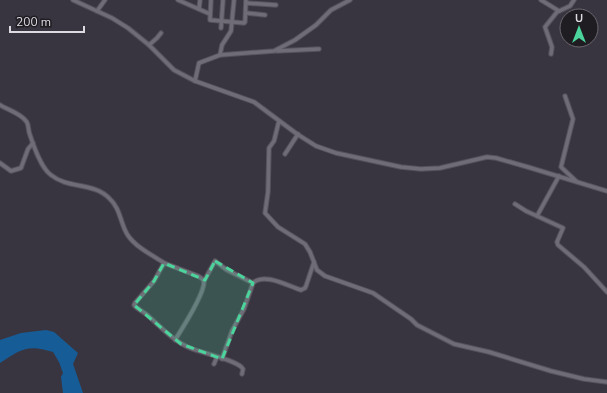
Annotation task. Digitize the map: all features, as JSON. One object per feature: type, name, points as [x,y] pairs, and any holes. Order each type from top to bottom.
[{"type":"street","points":[[73,0],[112,18],[128,28],[149,45],[174,70],[195,81],[254,102],[316,146],[342,156],[401,167],[421,169],[440,168],[487,157],[559,176],[607,192]]},
{"type":"street","points":[[97,11],[105,0]]},
{"type":"street","points":[[178,0],[188,2],[210,14]]},
{"type":"street","points":[[199,9],[200,0]]},
{"type":"street","points":[[211,0],[210,20],[232,22],[245,22],[246,2],[276,5]]},
{"type":"street","points":[[221,28],[223,0]]},
{"type":"street","points":[[220,55],[222,45],[231,31],[234,0]]},
{"type":"street","points":[[274,51],[295,40],[316,25],[331,10],[350,0]]},
{"type":"street","points":[[541,0],[559,11],[545,27],[552,47],[551,54]]},
{"type":"street","points":[[566,8],[570,6],[574,0]]},
{"type":"street","points":[[246,13],[265,15]]},
{"type":"street","points":[[149,45],[160,33]]},
{"type":"street","points":[[195,81],[199,63],[220,55],[319,49]]},
{"type":"street","points":[[565,96],[572,119],[560,167],[578,183]]},
{"type":"street","points":[[0,105],[26,120],[30,136],[41,163],[51,175],[64,181],[89,186],[110,198],[117,208],[125,231],[133,241],[164,263],[198,276],[204,281]]},
{"type":"street","points":[[279,121],[274,141],[269,148],[268,185],[265,212],[278,227],[305,244],[317,270],[326,276],[373,293],[411,319],[417,325],[457,345],[489,352],[577,378],[607,382]]},
{"type":"street","points":[[285,154],[298,134]]},
{"type":"street","points":[[0,163],[12,171],[21,168],[28,149],[34,143]]},
{"type":"street","points":[[537,216],[559,176]]},
{"type":"street","points":[[515,204],[563,228],[557,242],[558,245],[584,267],[607,292]]},
{"type":"street","points":[[175,340],[195,306],[202,291],[204,281],[214,261],[230,272],[253,283]]},
{"type":"street","points":[[222,359],[232,331],[244,309],[253,283],[257,280],[265,278],[299,289],[304,289],[314,262]]},
{"type":"street","points":[[164,263],[154,281],[134,305],[136,308],[145,313],[175,340],[191,349],[211,354],[239,365],[243,369],[242,374]]},
{"type":"street","points":[[214,364],[217,357]]},
{"type":"highlighted area","points":[[215,261],[253,283],[222,359],[181,344],[134,305],[154,281],[164,263],[205,280]]},
{"type":"water","points":[[46,330],[54,332],[78,353],[73,364],[83,393],[63,393],[61,377],[63,373],[53,352],[37,348],[25,349],[0,363],[0,340],[21,333]]}]
